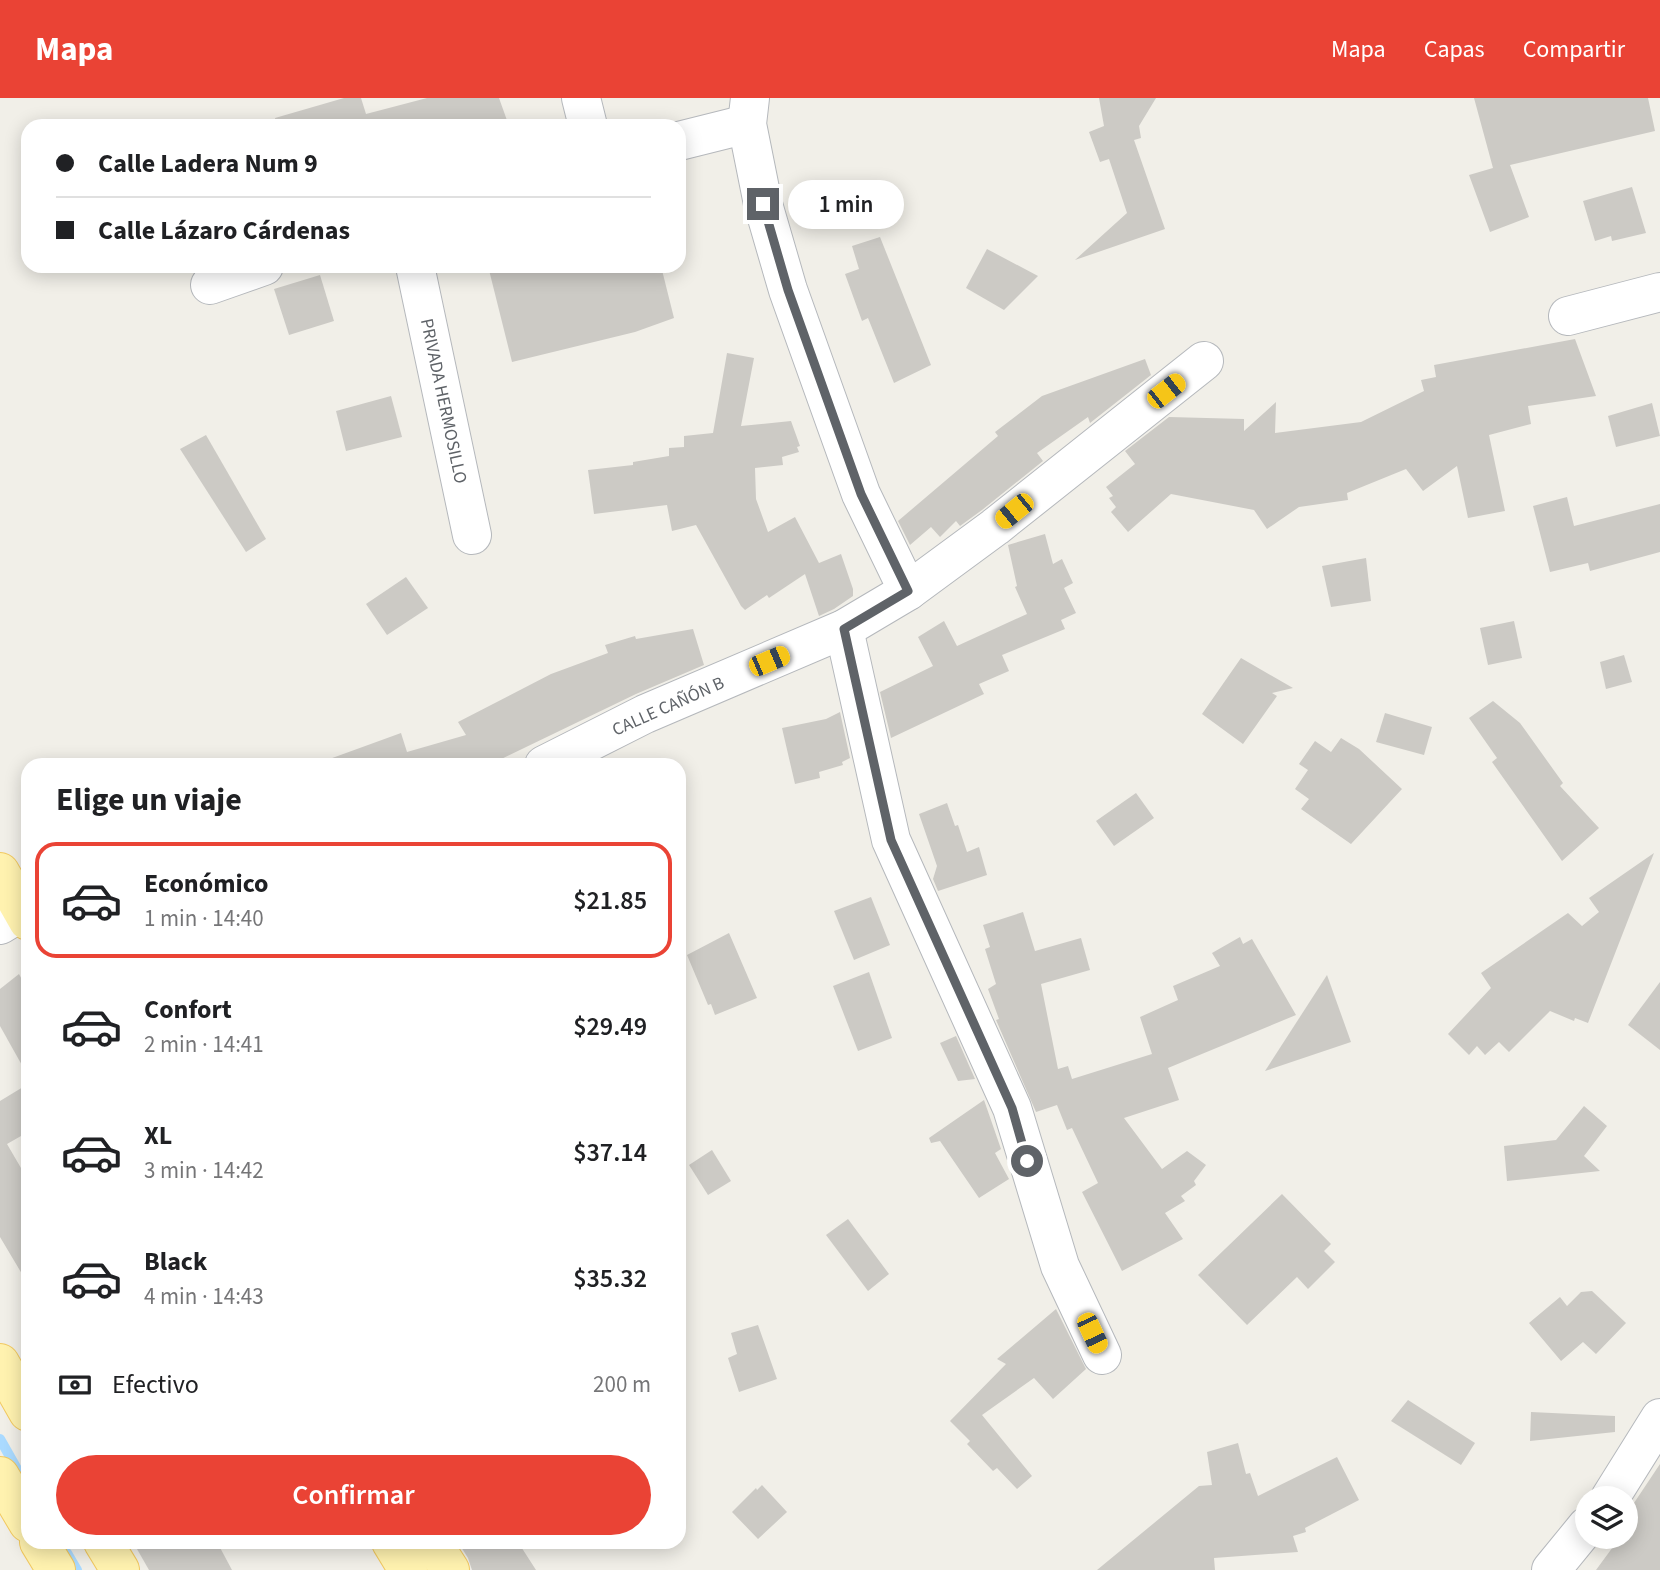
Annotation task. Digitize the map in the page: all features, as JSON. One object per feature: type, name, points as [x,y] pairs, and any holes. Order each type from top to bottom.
[{"type":"main road","points":[[0,872],[17,919]]},
{"type":"main road","points":[[0,1363],[21,1400]]},
{"type":"main road","points":[[43,1549],[56,1570]]},
{"type":"main road","points":[[107,1549],[120,1570]]},
{"type":"main road","points":[[395,1549],[408,1570]]},
{"type":"main road","points":[[436,1549],[450,1570]]},
{"type":"street","points":[[581,98],[586,119]]},
{"type":"street","points":[[686,138],[749,111],[763,204],[788,290],[861,494],[908,591]]},
{"type":"street","points":[[209,285],[244,273]]},
{"type":"street","name":"PRIVADA HERMOSILLO","points":[[416,273],[472,535]]},
{"type":"street","points":[[1569,316],[1660,292]]},
{"type":"street","name":"CALLE CAÑÓN B","points":[[558,758],[645,714],[844,629],[908,591],[995,527],[1205,361]]},
{"type":"street","points":[[844,629],[891,840],[1012,1108],[1060,1266],[1102,1355]]},
{"type":"street","points":[[1618,1486],[1660,1418]]},
{"type":"street","points":[[1551,1570],[1575,1541]]},
{"type":"building","points":[[344,98],[361,98],[366,114],[427,98],[499,98],[506,119],[275,119]]},
{"type":"building","points":[[1099,98],[1156,98],[1139,126],[1141,138],[1134,140],[1165,229],[1075,260],[1127,213],[1109,159],[1100,162],[1089,132],[1104,126]]},
{"type":"building","points":[[1474,98],[1648,98],[1655,131],[1510,165],[1529,217],[1490,232],[1469,175],[1493,168]]},
{"type":"building","points":[[1632,187],[1646,233],[1612,241],[1611,236],[1595,241],[1583,201]]},
{"type":"building","points":[[880,237],[931,365],[894,383],[868,318],[862,321],[845,274],[859,269],[852,246]]},
{"type":"building","points":[[987,249],[1038,276],[1004,310],[966,288]]},
{"type":"building","points":[[490,273],[663,273],[674,318],[635,332],[512,362]]},
{"type":"building","points":[[320,275],[334,321],[289,335],[274,289]]},
{"type":"building","points":[[1575,339],[1596,396],[1528,406],[1531,424],[1489,435],[1505,511],[1468,518],[1457,466],[1423,491],[1406,469],[1347,493],[1348,500],[1299,507],[1267,529],[1254,510],[1171,494],[1128,532],[1111,512],[1116,507],[1109,498],[1113,496],[1106,487],[1135,464],[1125,451],[1169,417],[1244,419],[1244,431],[1276,402],[1275,433],[1361,422],[1424,391],[1421,380],[1436,377],[1434,365]]},
{"type":"building","points":[[727,353],[754,358],[741,426],[791,421],[800,446],[797,447],[799,452],[782,457],[783,465],[755,468],[756,499],[768,532],[795,517],[819,563],[841,554],[853,596],[819,616],[805,574],[745,610],[696,525],[672,531],[667,505],[594,514],[588,470],[633,465],[633,462],[669,456],[669,448],[684,447],[684,436],[713,433]]},
{"type":"building","points":[[1145,359],[1151,375],[1090,423],[1088,417],[1037,453],[1043,461],[982,510],[960,526],[956,521],[940,537],[931,527],[910,545],[898,521],[998,436],[995,432],[1042,396]]},
{"type":"building","points":[[391,396],[402,437],[346,451],[336,411]]},
{"type":"building","points":[[1652,403],[1660,436],[1616,447],[1608,416]]},
{"type":"building","points":[[206,435],[266,539],[246,552],[180,449]]},
{"type":"building","points":[[1567,497],[1574,526],[1660,504],[1660,552],[1590,571],[1588,563],[1550,572],[1533,506]]},
{"type":"building","points":[[1045,534],[1053,564],[1062,559],[1073,583],[1064,588],[1076,613],[1061,620],[1065,629],[1002,655],[1009,671],[979,684],[984,694],[891,738],[880,692],[933,666],[918,637],[944,621],[957,646],[1027,614],[1015,587],[1017,586],[1008,545]]},
{"type":"building","points":[[1366,558],[1371,601],[1331,607],[1322,566]]},
{"type":"building","points":[[406,577],[428,608],[387,635],[366,604]]},
{"type":"building","points":[[1514,621],[1522,658],[1488,665],[1480,628]]},
{"type":"building","points":[[693,629],[704,665],[636,694],[503,758],[332,758],[401,733],[407,752],[466,735],[458,722],[551,674],[608,653],[605,645],[635,636],[636,639]]},
{"type":"building","points":[[1624,655],[1632,682],[1606,689],[1600,662]]},
{"type":"building","points":[[1241,658],[1293,688],[1272,693],[1277,696],[1243,744],[1202,714]]},
{"type":"building","points":[[1493,701],[1520,723],[1563,783],[1560,786],[1599,828],[1562,861],[1492,762],[1497,758],[1469,718]]},
{"type":"building","points":[[840,712],[850,758],[842,762],[843,765],[819,772],[820,778],[795,784],[782,728],[826,719]]},
{"type":"building","points":[[1385,713],[1432,727],[1424,755],[1376,742]]},
{"type":"building","points":[[1341,738],[1359,749],[1402,789],[1351,844],[1301,809],[1309,799],[1295,789],[1308,770],[1299,764],[1315,741],[1331,752]]},
{"type":"building","points":[[1136,793],[1154,818],[1114,846],[1096,821]]},
{"type":"building","points":[[947,803],[967,852],[979,847],[987,875],[938,891],[933,879],[937,866],[919,814]]},
{"type":"building","points":[[1654,853],[1588,1023],[1575,1018],[1574,1021],[1550,1011],[1509,1052],[1499,1042],[1485,1055],[1477,1046],[1469,1055],[1448,1034],[1491,988],[1481,973],[1568,913],[1582,926],[1599,912],[1589,898]]},
{"type":"building","points":[[871,897],[890,945],[854,960],[834,911]]},
{"type":"building","points":[[1023,912],[1035,951],[1081,938],[1090,970],[1041,984],[1058,1069],[1068,1066],[1072,1079],[1152,1054],[1140,1017],[1178,1000],[1173,986],[1220,966],[1212,953],[1240,937],[1243,944],[1252,939],[1296,1015],[1168,1068],[1179,1100],[1124,1118],[1162,1169],[1187,1151],[1206,1165],[1194,1181],[1196,1185],[1181,1196],[1185,1201],[1165,1213],[1183,1239],[1122,1271],[1082,1192],[1098,1183],[1072,1128],[1067,1130],[1057,1105],[1036,1112],[996,1020],[999,1019],[988,989],[996,984],[985,949],[990,947],[983,925]]},
{"type":"building","points":[[729,933],[757,998],[715,1015],[711,1004],[708,1005],[687,955]]},
{"type":"building","points":[[869,972],[892,1038],[858,1051],[833,986]]},
{"type":"building","points":[[19,974],[21,1064],[0,1026],[0,989]]},
{"type":"building","points":[[1327,975],[1351,1042],[1265,1071]]},
{"type":"building","points":[[1660,982],[1660,1050],[1628,1025]]},
{"type":"building","points":[[956,1036],[975,1079],[958,1081],[940,1043]]},
{"type":"building","points":[[21,1088],[21,1136],[7,1144],[21,1168],[21,1272],[0,1237],[0,1101]]},
{"type":"building","points":[[984,1100],[1001,1149],[995,1153],[1009,1179],[979,1198],[940,1141],[931,1143],[929,1138]]},
{"type":"building","points":[[1584,1106],[1607,1126],[1584,1156],[1600,1171],[1507,1181],[1504,1146],[1556,1140]]},
{"type":"building","points":[[712,1150],[731,1181],[708,1195],[689,1165]]},
{"type":"building","points":[[1282,1194],[1331,1244],[1324,1251],[1335,1262],[1308,1289],[1297,1277],[1247,1325],[1198,1275]]},
{"type":"building","points":[[848,1219],[889,1274],[868,1291],[826,1235]]},
{"type":"building","points":[[1592,1291],[1626,1323],[1596,1354],[1583,1342],[1561,1361],[1529,1323],[1560,1297],[1567,1306],[1581,1292]]},
{"type":"building","points":[[1056,1309],[1086,1369],[1053,1399],[1034,1378],[982,1415],[1032,1476],[1017,1489],[997,1468],[993,1471],[967,1444],[970,1441],[950,1421],[1006,1364],[997,1359]]},
{"type":"building","points":[[758,1325],[777,1379],[739,1392],[728,1358],[737,1354],[731,1333]]},
{"type":"building","points":[[1408,1400],[1475,1443],[1461,1465],[1391,1421]]},
{"type":"building","points":[[1531,1412],[1615,1416],[1615,1432],[1530,1441]]},
{"type":"building","points":[[1238,1443],[1246,1474],[1250,1473],[1258,1496],[1337,1457],[1359,1500],[1305,1528],[1306,1532],[1293,1536],[1298,1552],[1214,1558],[1215,1570],[1097,1570],[1199,1486],[1212,1485],[1207,1452]]},
{"type":"building","points":[[1660,1464],[1660,1570],[1596,1570],[1611,1549],[1638,1549],[1638,1497]]},
{"type":"building","points":[[762,1485],[787,1512],[758,1539],[732,1512]]},
{"type":"building","points":[[137,1549],[221,1549],[232,1570],[149,1570]]},
{"type":"building","points":[[462,1549],[522,1549],[536,1570],[472,1570]]},
{"type":"waterway","points":[[0,1439],[21,1476]]},
{"type":"waterway","points":[[67,1553],[77,1570]]},
{"type":"route","points":[[763,204],[788,290],[861,494],[908,591],[844,629],[891,840],[1012,1108],[1027,1161]]}]
